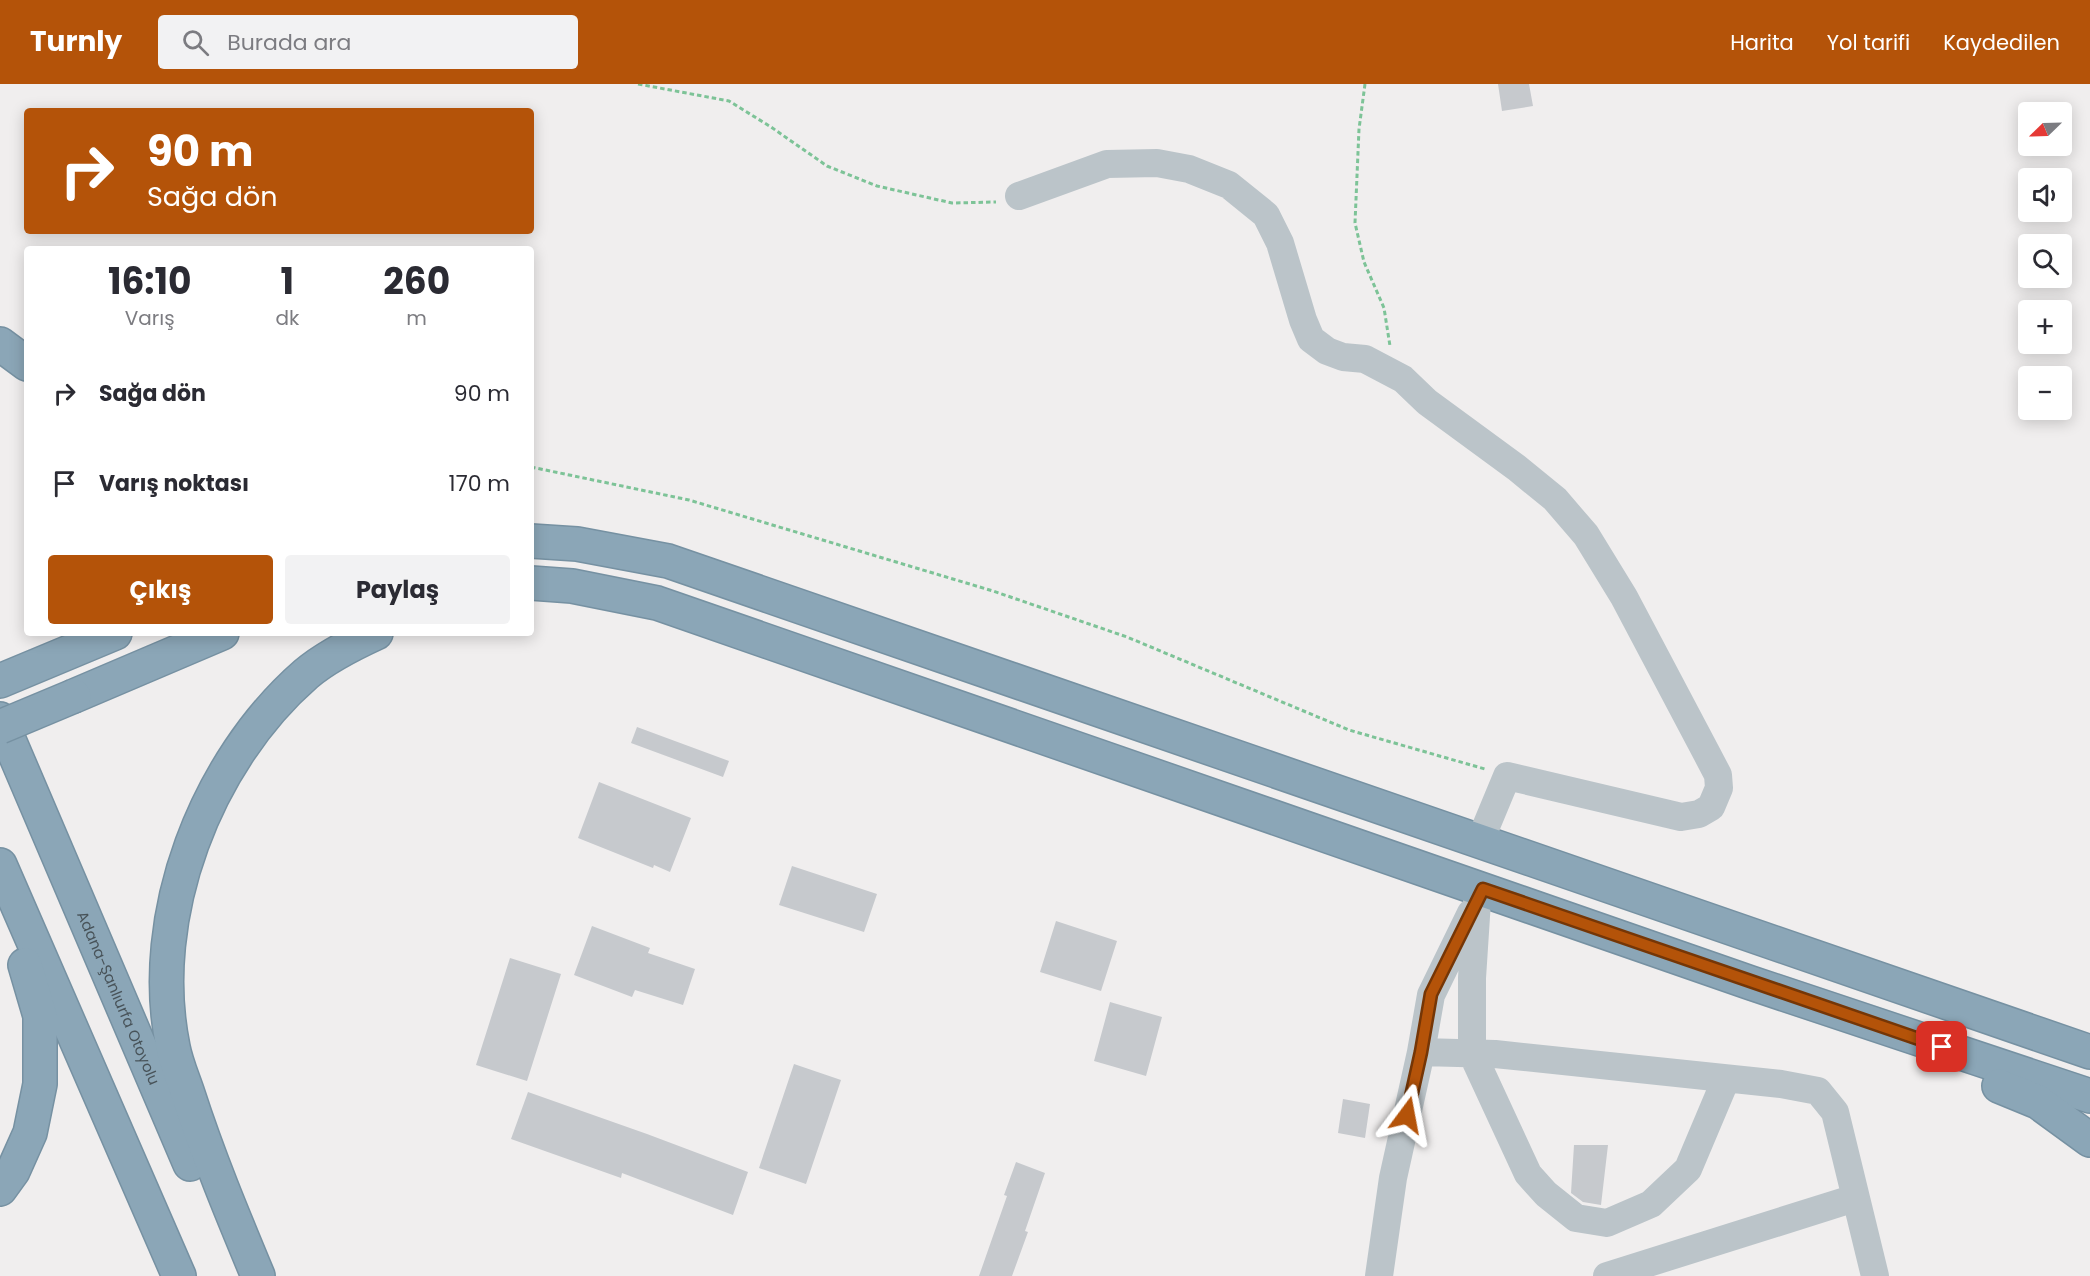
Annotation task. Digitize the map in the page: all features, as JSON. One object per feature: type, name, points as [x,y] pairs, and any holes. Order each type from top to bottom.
[{"type":"highway","points":[[0,344],[24,362]]},
{"type":"highway","points":[[534,524],[577,531],[670,555],[810,610]]},
{"type":"highway","points":[[534,541],[577,544],[668,561],[2090,1052]]},
{"type":"highway","points":[[534,584],[572,586],[657,603],[1480,895],[2090,1096]]},
{"type":"highway","points":[[534,593],[586,598],[652,610],[797,651]]},
{"type":"highway","points":[[0,681],[108,636]]},
{"type":"highway","points":[[0,727],[215,636]]},
{"type":"highway","points":[[258,1276],[202,1140],[173,1047],[166,991],[169,937],[180,885],[196,834],[216,788],[242,745],[269,710],[307,673],[349,646],[370,636]]},
{"type":"highway","name":"Adana-Şanlıurfa Otoyolu","points":[[0,719],[238,1276]]},
{"type":"highway","points":[[0,865],[179,1276]]},
{"type":"highway","points":[[0,895],[25,962],[39,1016],[40,1084],[30,1133],[13,1171],[0,1189]]},
{"type":"highway","points":[[1778,943],[1979,1006],[2090,1037]]},
{"type":"highway","points":[[1751,983],[2038,1102],[2090,1140]]},
{"type":"street","points":[[1019,196],[1107,164],[1157,163],[1189,169],[1228,186],[1266,215],[1280,243],[1311,339],[1326,351],[1343,357],[1365,360],[1403,379],[1427,402],[1555,499],[1586,535],[1624,597],[1718,775],[1719,788],[1711,807],[1699,814],[1681,817],[1507,776],[1480,841]]},
{"type":"street","points":[[1379,1276],[1393,1178],[1421,1052],[1431,994],[1480,895]]},
{"type":"street","points":[[1480,895],[1472,978],[1472,1053],[1528,1174],[1546,1194],[1576,1218],[1607,1223],[1651,1204],[1688,1169],[1726,1079]]},
{"type":"street","points":[[1421,1052],[1472,1053],[1781,1084],[1818,1091],[1835,1112],[1875,1276]]},
{"type":"street","points":[[1606,1276],[1856,1198]]},
{"type":"path","points":[[638,84],[729,101],[827,166],[877,186],[952,203],[991,204],[1019,196]]},
{"type":"path","points":[[1365,84],[1359,129],[1354,223],[1364,262],[1383,308],[1391,351],[1385,369]]},
{"type":"path","points":[[534,468],[689,501],[993,591],[1127,637],[1349,730],[1507,776]]},
{"type":"building","points":[[1498,84],[1529,84],[1533,106],[1502,111]]},
{"type":"building","points":[[637,727],[729,761],[723,777],[631,743]]},
{"type":"building","points":[[599,782],[691,818],[670,872],[654,865],[653,868],[578,838]]},
{"type":"building","points":[[792,866],[877,894],[864,932],[779,905]]},
{"type":"building","points":[[1056,921],[1117,941],[1101,991],[1040,972]]},
{"type":"building","points":[[592,926],[650,948],[648,953],[695,969],[683,1005],[635,990],[632,997],[574,975]]},
{"type":"building","points":[[510,958],[561,974],[527,1081],[476,1065]]},
{"type":"building","points":[[1110,1002],[1162,1017],[1146,1076],[1094,1061]]},
{"type":"building","points":[[794,1064],[841,1080],[806,1184],[759,1168]]},
{"type":"building","points":[[528,1092],[748,1172],[733,1215],[622,1173],[621,1178],[511,1139]]},
{"type":"building","points":[[1343,1099],[1370,1104],[1365,1138],[1338,1133]]},
{"type":"building","points":[[1574,1145],[1608,1145],[1601,1205],[1583,1202],[1571,1193]]},
{"type":"building","points":[[1016,1162],[1045,1173],[1025,1231],[1028,1232],[1012,1276],[979,1276],[1007,1196],[1004,1195]]},
{"type":"route","points":[[1407,1115],[1431,994],[1483,889],[1942,1047]]}]
